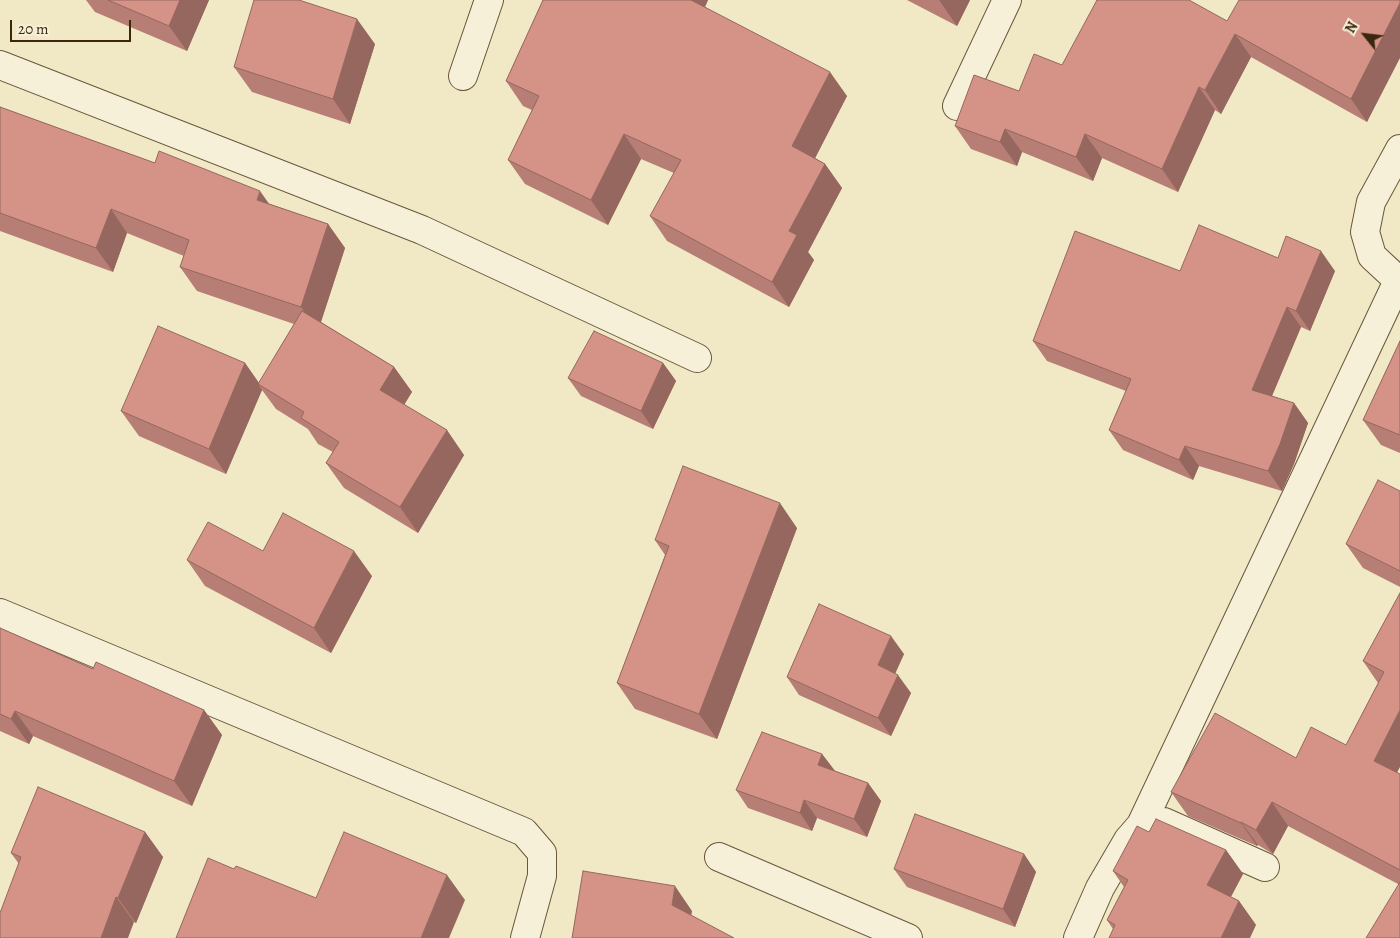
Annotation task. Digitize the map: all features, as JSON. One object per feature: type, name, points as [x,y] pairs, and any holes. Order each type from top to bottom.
[{"type":"street","points":[[463,76],[490,0]]},
{"type":"street","points":[[957,106],[1007,0]]},
{"type":"street","points":[[0,65],[422,230],[697,358]]},
{"type":"street","points":[[1078,938],[1100,888],[1128,840],[1141,825],[1399,282],[1372,256],[1365,232],[1370,202],[1400,149]]},
{"type":"street","points":[[0,614],[524,832],[542,853],[542,876],[525,938]]},
{"type":"street","points":[[1141,825],[1164,822],[1265,867]]},
{"type":"street","points":[[719,857],[908,938]]},
{"type":"building","points":[[108,0],[180,0],[169,26]]},
{"type":"building","points":[[254,0],[299,0],[357,19],[333,99],[234,67]]},
{"type":"building","points":[[543,0],[691,0],[830,72],[792,146],[825,164],[789,231],[797,235],[772,282],[650,216],[681,160],[624,134],[591,200],[508,160],[539,96],[506,81]]},
{"type":"building","points":[[1097,0],[1189,0],[1227,21],[1239,0],[1400,0],[1400,3],[1351,99],[1235,34],[1205,90],[1199,87],[1162,169],[1085,134],[1076,157],[1005,129],[1000,142],[955,126],[974,75],[1019,91],[1034,54],[1062,65]]},
{"type":"building","points":[[0,107],[155,163],[159,151],[260,191],[257,200],[328,224],[301,307],[180,267],[189,240],[111,209],[96,248],[0,213]]},
{"type":"building","points":[[1199,225],[1278,258],[1286,236],[1321,251],[1296,311],[1287,307],[1252,390],[1294,403],[1280,444],[1268,471],[1185,446],[1179,460],[1109,430],[1131,379],[1033,341],[1075,231],[1180,271]]},
{"type":"building","points":[[302,311],[394,367],[380,390],[447,430],[400,507],[326,463],[339,442],[301,418],[304,412],[258,384]]},
{"type":"building","points":[[158,326],[245,363],[209,449],[121,411]]},
{"type":"building","points":[[594,331],[663,363],[641,411],[568,378]]},
{"type":"building","points":[[1400,341],[1400,435],[1363,420]]},
{"type":"building","points":[[683,466],[780,503],[699,714],[617,683],[669,546],[655,540]]},
{"type":"building","points":[[1378,480],[1400,491],[1400,571],[1346,544]]},
{"type":"building","points":[[283,513],[354,551],[314,628],[187,560],[208,522],[263,551]]},
{"type":"building","points":[[1400,593],[1400,710],[1374,761],[1400,774],[1400,870],[1272,802],[1256,830],[1171,792],[1215,713],[1296,758],[1311,727],[1346,745],[1384,672],[1363,661]]},
{"type":"building","points":[[819,604],[891,636],[878,665],[898,675],[878,718],[787,677]]},
{"type":"building","points":[[0,628],[93,669],[96,662],[204,710],[174,781],[15,711],[11,719],[0,714]]},
{"type":"building","points":[[762,732],[822,754],[818,765],[868,783],[854,819],[804,800],[800,813],[736,790]]},
{"type":"building","points":[[38,787],[145,832],[118,898],[116,897],[101,938],[0,938],[0,913],[21,857],[11,853]]},
{"type":"building","points":[[915,814],[1024,854],[1003,909],[894,869]]},
{"type":"building","points":[[1156,819],[1226,850],[1207,885],[1239,901],[1221,938],[1109,938],[1115,925],[1107,920],[1128,880],[1113,871],[1137,826],[1149,832]]},
{"type":"building","points":[[344,832],[447,875],[421,938],[176,938],[208,858],[234,869],[236,866],[316,898]]},
{"type":"building","points":[[583,871],[675,886],[672,905],[734,938],[572,938]]},
{"type":"building","points":[[1400,882],[1400,938],[1366,938]]}]
